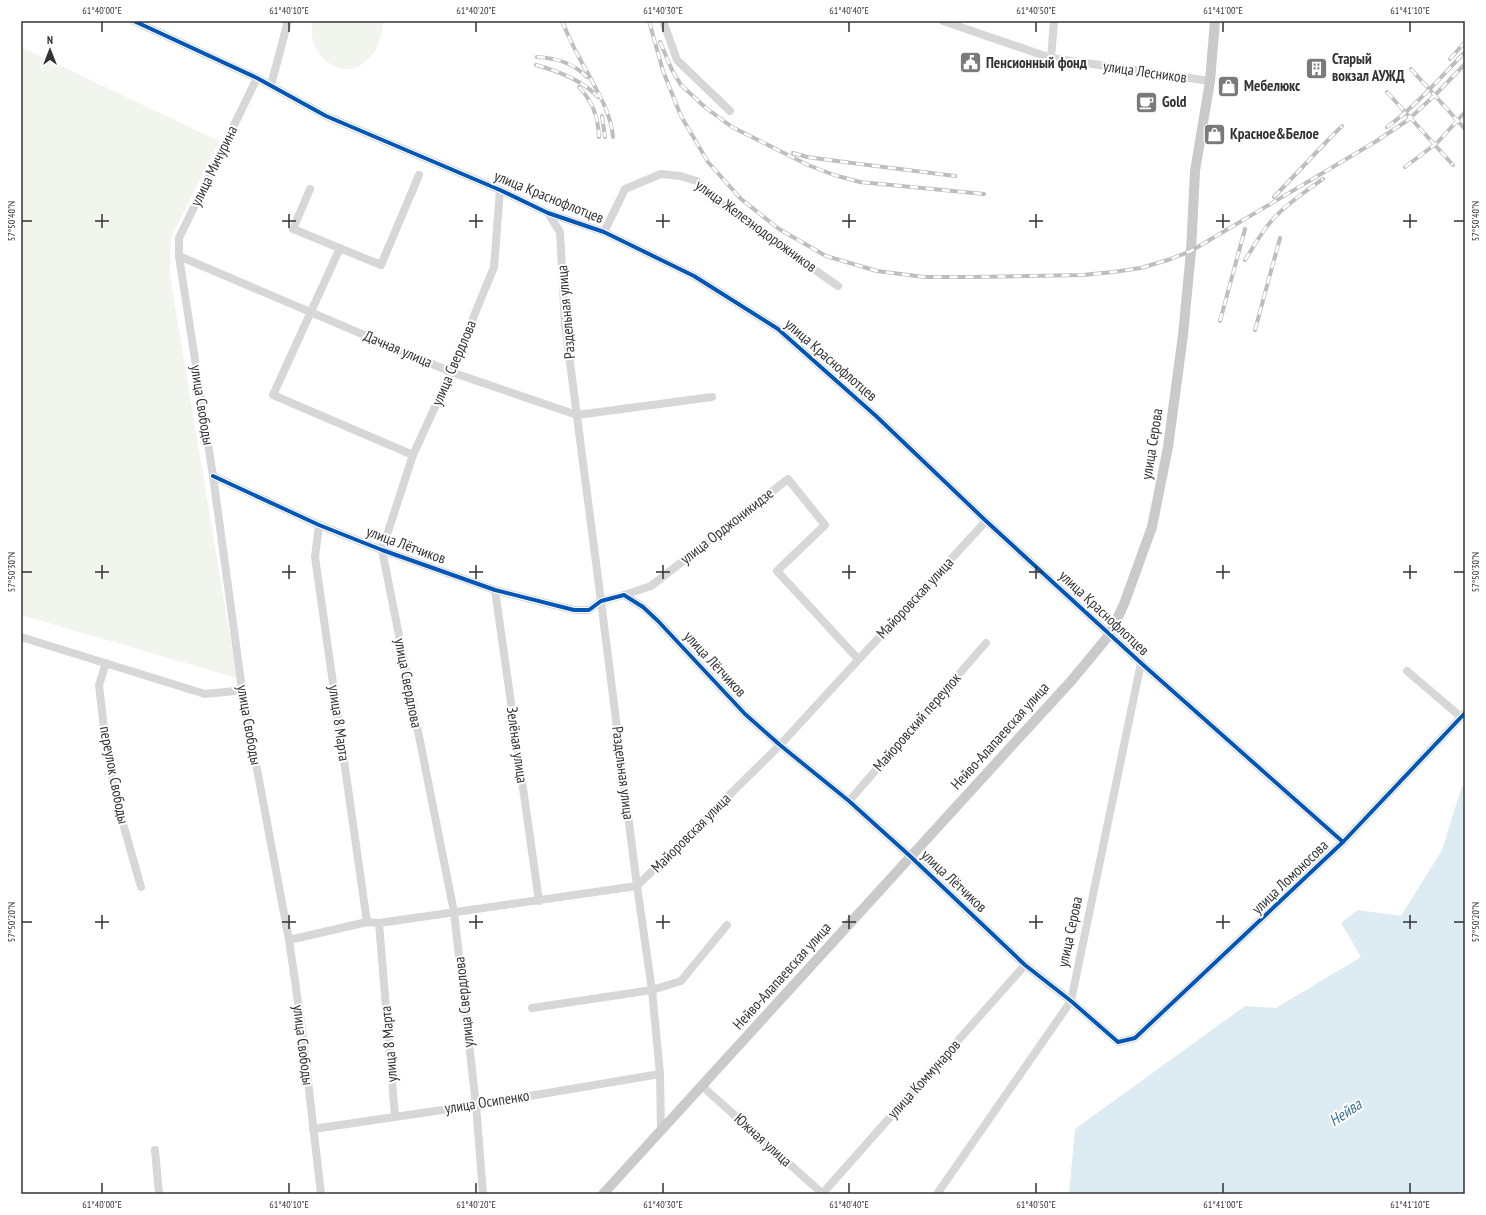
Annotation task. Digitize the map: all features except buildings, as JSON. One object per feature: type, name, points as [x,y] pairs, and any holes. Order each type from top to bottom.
[{"type":"main road","name":"улица Серова","points":[[1110,634],[1124,604],[1152,527],[1168,447],[1183,335],[1191,251],[1195,171],[1210,81],[1215,21]]},
{"type":"main road","name":"Нейво-Алапаевская улица","points":[[604,1194],[1072,680],[1110,634]]},
{"type":"street","name":"улица Краснофлотцев","points":[[134,21],[258,78],[326,116],[500,190],[548,213],[604,232],[694,276],[778,329],[876,416],[986,521],[1141,663],[1343,842]]},
{"type":"street","points":[[271,85],[288,21]]},
{"type":"street","points":[[663,21],[677,60],[730,111]]},
{"type":"street","name":"улица Лесников","points":[[943,21],[1051,58],[1210,81]]},
{"type":"street","points":[[1051,58],[1054,21]]},
{"type":"street","name":"улица Мичурина","points":[[179,256],[179,238],[258,78]]},
{"type":"street","name":"улица Железнодорожников","points":[[604,232],[625,189],[661,174],[698,180],[712,198],[838,286]]},
{"type":"street","points":[[310,189],[293,229],[380,265],[419,175]]},
{"type":"street","name":"улица Свердлова","points":[[483,1194],[476,1105],[454,912],[382,550],[413,455],[451,372],[494,267],[500,190]]},
{"type":"street","name":"Раздельная улица","points":[[548,213],[560,232],[565,324],[602,601],[637,886],[652,990],[660,1074],[661,1131]]},
{"type":"street","points":[[340,248],[273,395],[413,455]]},
{"type":"street","name":"Дачная улица","points":[[179,256],[451,372],[577,415]]},
{"type":"street","name":"улица Свободы","points":[[179,256],[213,476],[242,689],[289,940],[302,1029],[321,1194]]},
{"type":"street","points":[[577,415],[712,397]]},
{"type":"street","name":"улица Лётчиков","points":[[213,476],[319,524],[382,550],[495,590],[574,610],[589,610],[602,601],[624,595],[643,607],[658,620],[745,714],[780,745],[849,801],[911,857],[1025,965],[1071,1001],[1118,1042]]},
{"type":"street","name":"улица Орджоникидзе","points":[[624,595],[651,586],[788,479],[825,525],[777,571],[858,659]]},
{"type":"street","name":"Майоровская улица","points":[[637,886],[780,745],[986,521]]},
{"type":"street","name":"улица 8 Марта","points":[[319,524],[315,557],[367,922]]},
{"type":"street","name":"Зелёная улица","points":[[495,590],[540,901]]},
{"type":"street","points":[[21,637],[205,694],[242,689]]},
{"type":"street","name":"Майоровский переулок","points":[[849,801],[986,643]]},
{"type":"street","name":"переулок Свободы","points":[[106,663],[99,685],[107,754],[118,806],[141,887]]},
{"type":"street","name":"улица Серова","points":[[937,1194],[1071,1001],[1141,663]]},
{"type":"street","points":[[1407,671],[1463,715]]},
{"type":"street","name":"улица Ломоносова","points":[[1118,1042],[1135,1038],[1343,842],[1463,715]]},
{"type":"street","points":[[289,940],[367,922],[379,923],[637,886]]},
{"type":"street","name":"улица 8 Марта","points":[[379,923],[395,1116]]},
{"type":"street","points":[[532,1008],[652,990],[681,981],[727,925]]},
{"type":"street","name":"улица Коммунаров","points":[[823,1194],[1025,965]]},
{"type":"street","name":"улица Осипенко","points":[[313,1129],[476,1105],[660,1074]]},
{"type":"street","name":"Южная улица","points":[[703,1087],[823,1194]]},
{"type":"street","points":[[155,1150],[158,1194]]},
{"type":"shaded area","points":[[313,21],[384,21],[379,42],[375,51],[367,60],[357,67],[346,69],[336,67],[327,62],[319,53],[314,43],[312,32]]},
{"type":"shaded area","points":[[21,47],[219,141],[171,238],[170,275],[237,678],[21,615]]},
{"type":"water","name":"Нейва","points":[[1465,785],[1465,1194],[1069,1194],[1075,1129],[1245,1006],[1276,1008],[1361,957],[1341,923],[1358,910],[1401,916],[1442,850],[1462,786]]},
{"type":"railway","points":[[562,21],[568,36],[605,107],[610,121],[613,137]]},
{"type":"railway","points":[[649,21],[663,71],[681,116],[708,162],[741,199],[779,229],[826,256],[877,271],[924,277],[1083,275],[1141,268],[1191,251],[1375,142],[1408,120],[1465,64]]},
{"type":"railway","points":[[660,42],[672,70],[681,85],[706,108],[732,127],[808,165],[834,175],[860,182],[984,194]]},
{"type":"railway","points":[[1450,59],[1465,42]]},
{"type":"railway","points":[[1387,127],[1418,101],[1465,52]]},
{"type":"railway","points":[[537,57],[564,62],[576,68],[587,77]]},
{"type":"railway","points":[[536,65],[553,70],[577,81],[598,97]]},
{"type":"railway","points":[[1411,69],[1465,129]]},
{"type":"railway","points":[[579,87],[588,98],[594,110],[599,137]]},
{"type":"railway","points":[[1387,92],[1453,165]]},
{"type":"railway","points":[[1405,167],[1437,143],[1465,112]]},
{"type":"railway","points":[[602,116],[605,137]]},
{"type":"railway","points":[[1274,197],[1342,126]]},
{"type":"railway","points":[[793,153],[807,157],[955,176]]},
{"type":"railway","points":[[1245,260],[1262,233],[1274,218],[1291,202],[1323,179]]},
{"type":"railway","points":[[1220,321],[1245,229]]},
{"type":"railway","points":[[1255,330],[1280,238]]},
{"type":"cycle path","points":[[134,21],[257,78],[326,116],[500,190],[548,213],[604,232],[694,276],[778,329],[876,416],[986,521],[1141,663],[1343,842]]},
{"type":"cycle path","points":[[213,476],[319,525],[382,550],[495,590],[574,610],[589,610],[601,601],[624,595],[643,607],[658,621],[745,714],[780,745],[849,801],[910,856],[1025,965],[1071,1001],[1118,1042],[1135,1038],[1343,842],[1465,713]]},
{"type":"place","name":"Пенсионный фонд","points":[[971,63]]},
{"type":"place","name":"Старый вокзал АУЖД","points":[[1317,68]]},
{"type":"place","name":"Мебелюкс","points":[[1229,86]]},
{"type":"place","name":"Gold","points":[[1146,102]]},
{"type":"place","name":"Красное&Белое","points":[[1215,134]]}]
